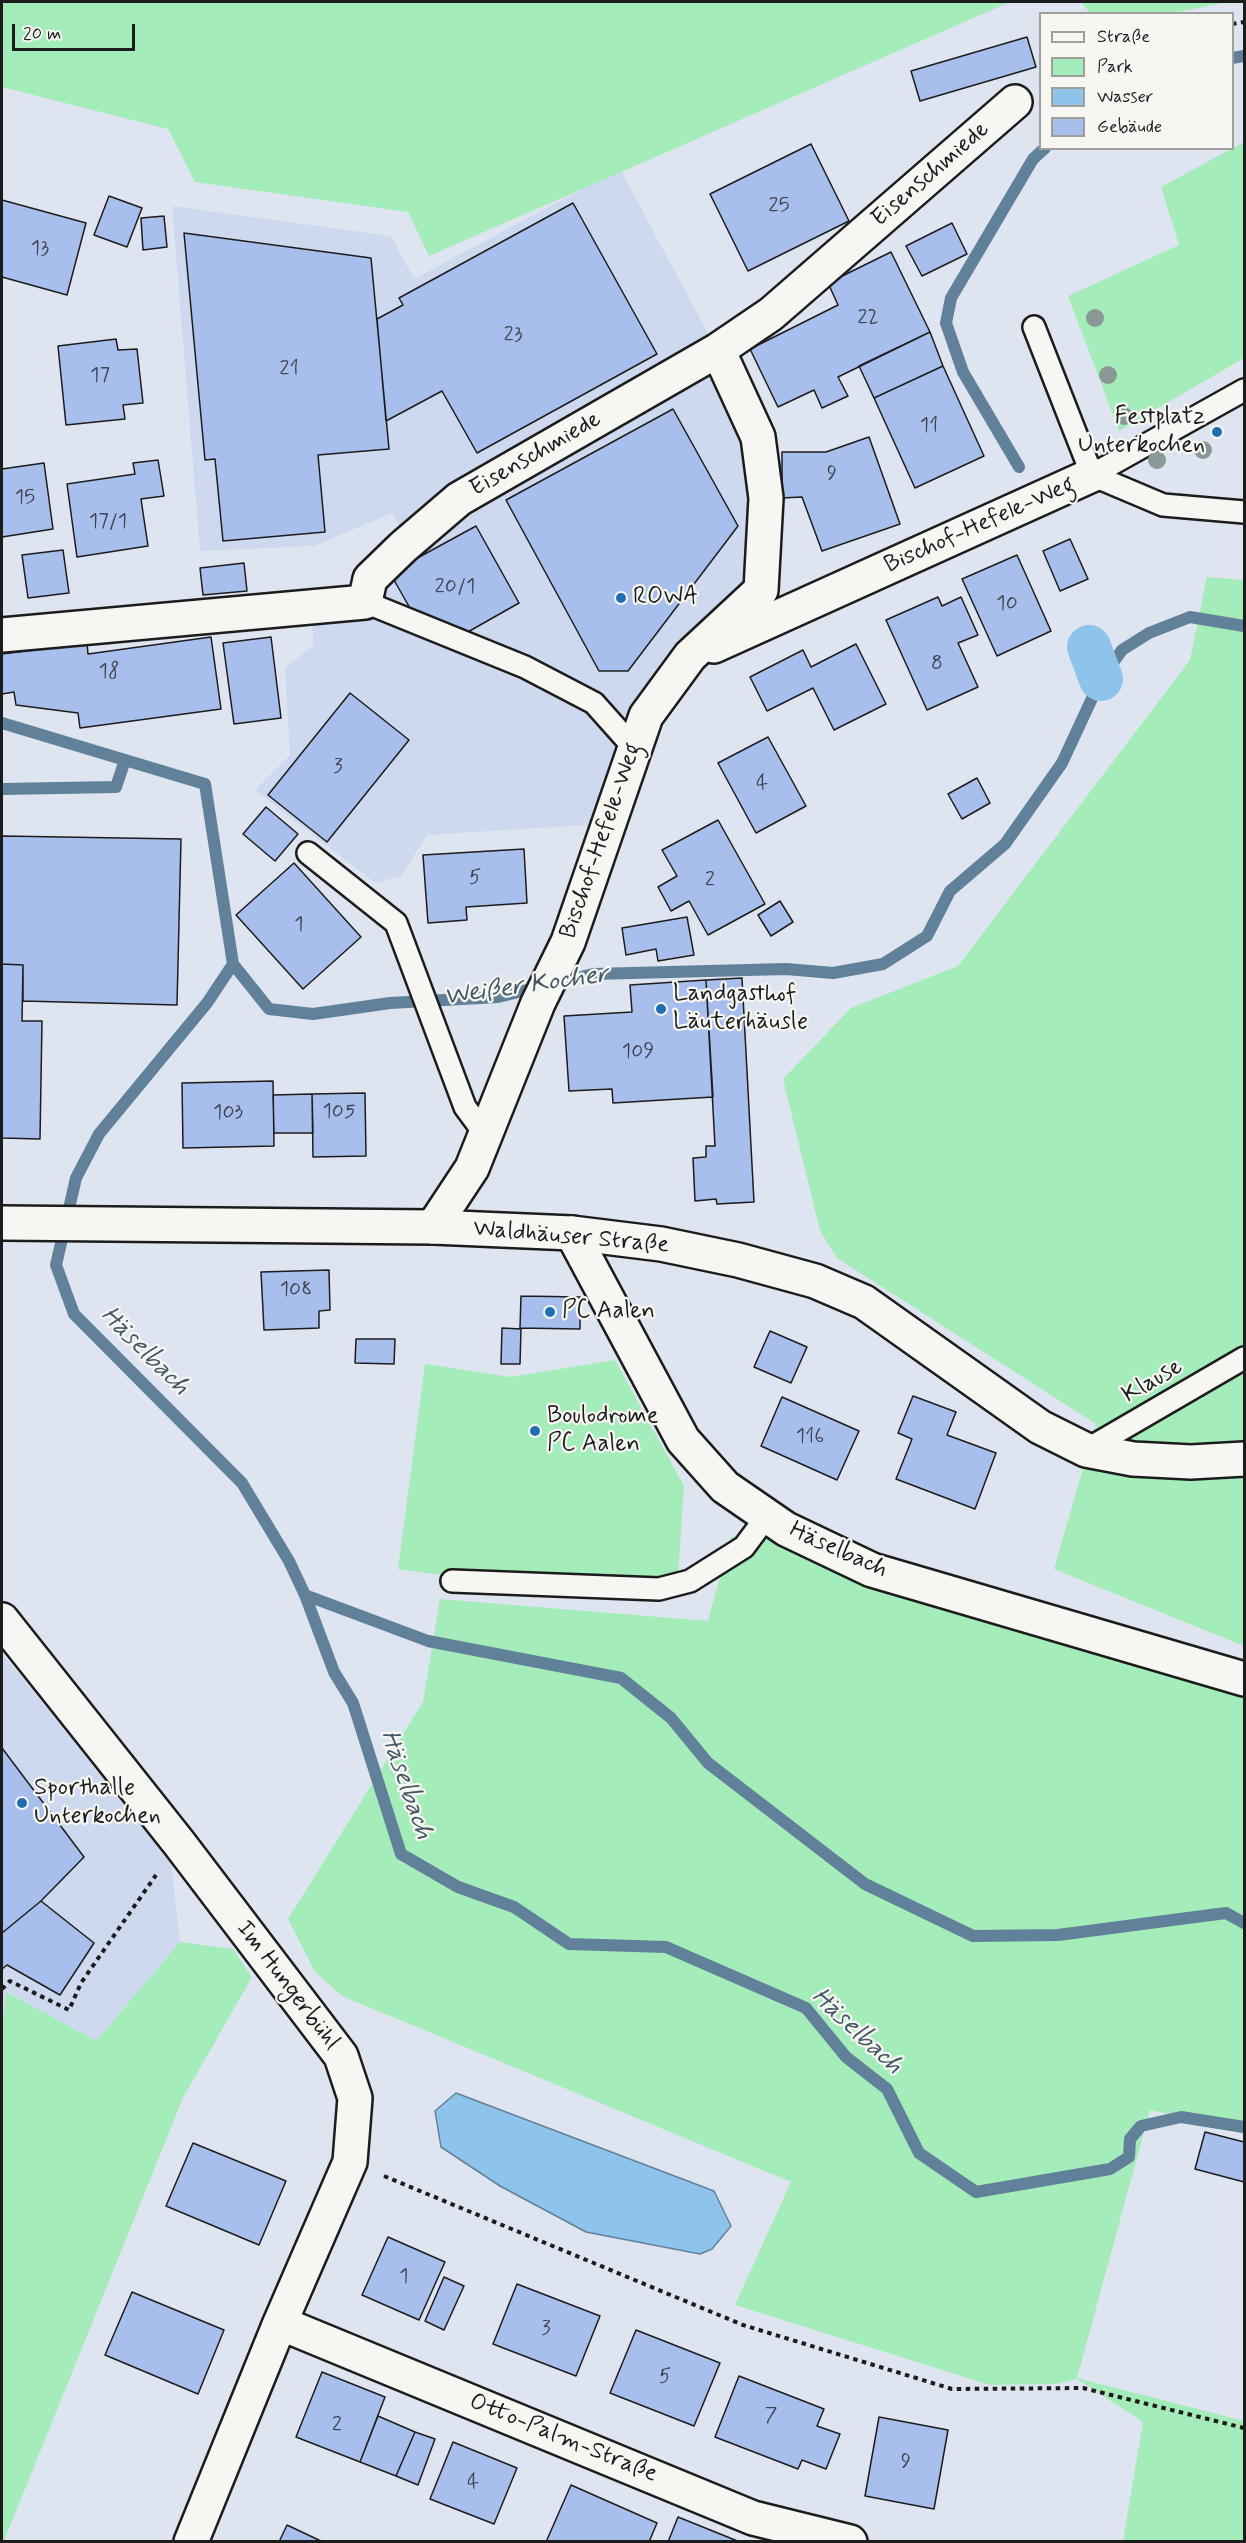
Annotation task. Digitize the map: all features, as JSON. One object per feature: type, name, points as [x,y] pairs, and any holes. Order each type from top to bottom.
[{"type":"street","name":"Eisenschmiede","points":[[365,602],[370,579],[459,499],[718,350],[771,314],[1015,102]]},
{"type":"street","name":"Bischof-Hefele-Weg","points":[[433,1227],[472,1168],[538,1003],[568,942],[646,716],[690,656],[761,590],[766,498],[758,437],[718,350]]},
{"type":"street","name":"Bischof-Hefele-Weg","points":[[690,656],[1092,475]]},
{"type":"street","points":[[2,635],[365,602]]},
{"type":"street","name":"Waldhäuser Straße","points":[[2,1223],[433,1227],[572,1233],[661,1244],[738,1260],[825,1285],[864,1302],[1040,1427],[1086,1450],[1133,1459],[1191,1462],[1245,1459]]},
{"type":"street","name":"Häselbach","points":[[572,1233],[683,1440],[724,1487],[786,1529],[872,1570],[1245,1680]]},
{"type":"street","name":"Im Hungerbühl","points":[[2,1620],[179,1843],[341,2056],[355,2098],[350,2162],[280,2323],[192,2541]]},
{"type":"street","name":"Otto-Palm-Straße","points":[[280,2323],[753,2518],[850,2541]]},
{"type":"lane","points":[[1034,327],[1092,475],[1245,390]]},
{"type":"lane","name":"Bischof-Hefele-Weg","points":[[1092,475],[1163,505],[1245,512]]},
{"type":"lane","points":[[365,602],[525,667],[594,703],[635,749]]},
{"type":"lane","points":[[308,853],[396,923],[465,1107],[485,1134]]},
{"type":"lane","name":"Klause","points":[[1086,1450],[1245,1358]]},
{"type":"lane","points":[[452,1581],[659,1589],[690,1581],[744,1547],[767,1516]]},
{"type":"path","points":[[2,1989],[10,1981],[69,2010],[81,1983],[179,1843]]},
{"type":"path","points":[[350,2162],[743,2325],[952,2389],[1083,2388],[1245,2428]]},
{"type":"shaded area","name":"ROWA","points":[[620,169],[711,339],[752,436],[754,586],[685,652],[602,824],[427,835],[401,876],[375,883],[255,790],[290,755],[285,668],[314,645],[311,614],[411,549],[392,513],[314,546],[200,551],[172,206],[391,236],[414,279]]},
{"type":"shaded area","points":[[2,1653],[171,1860],[180,1942],[96,2041],[8,1992],[2,2026]]},
{"type":"green space","points":[[2,2],[1010,2],[429,256],[408,212],[195,182],[168,129],[2,87]]},
{"type":"green space","points":[[1081,2],[1229,2],[1177,12],[1089,12]]},
{"type":"green space","points":[[1244,142],[1244,358],[1119,431],[1068,296],[1179,245],[1161,187],[1229,150],[1234,150],[1234,147]]},
{"type":"green space","points":[[1207,577],[1244,580],[1244,1646],[1054,1569],[1096,1424],[837,1258],[820,1231],[783,1079],[851,1008],[958,966],[1190,660]]},
{"type":"green space","name":"Boulodrome PC Aalen","points":[[615,1360],[684,1486],[678,1576],[659,1581],[442,1575],[398,1569],[425,1364],[511,1377]]},
{"type":"green space","points":[[780,1534],[1244,1686],[1244,2134],[1198,2120],[1150,2110],[1077,2378],[1244,2421],[1244,2541],[1123,2541],[1143,2422],[1077,2379],[1056,2384],[990,2385],[735,2305],[791,2182],[342,1996],[315,1972],[288,1919],[423,1702],[440,1599],[708,1621],[731,1537]]},
{"type":"green space","points":[[180,1942],[233,1949],[252,1977],[183,2098],[4,2541],[2,2541],[2,2026],[7,1992],[96,2041]]},
{"type":"water","points":[[456,2093],[714,2191],[731,2226],[712,2249],[700,2254],[586,2232],[500,2186],[441,2147],[435,2111]]},
{"type":"building","points":[[1027,37],[1036,67],[920,101],[911,71]]},
{"type":"building","points":[[811,144],[849,221],[748,271],[710,194]]},
{"type":"building","points":[[109,196],[142,208],[127,247],[94,235]]},
{"type":"building","points":[[2,200],[86,223],[67,295],[2,277]]},
{"type":"building","points":[[573,203],[657,354],[477,453],[442,391],[386,421],[377,319],[403,305],[399,298]]},
{"type":"building","points":[[164,216],[167,247],[143,250],[141,218]]},
{"type":"building","points":[[952,223],[967,254],[922,276],[906,246]]},
{"type":"building","points":[[184,233],[371,258],[389,449],[318,455],[325,532],[223,541],[215,459],[205,460]]},
{"type":"building","points":[[891,252],[930,332],[838,377],[848,396],[822,408],[814,390],[778,407],[750,349],[838,305],[828,283]]},
{"type":"building","points":[[930,332],[943,366],[874,398],[859,366]]},
{"type":"building","points":[[116,339],[118,350],[137,349],[143,403],[123,405],[125,419],[66,425],[58,346]]},
{"type":"building","points":[[943,366],[984,456],[915,488],[874,398]]},
{"type":"building","name":"ROWA","points":[[673,409],[738,526],[628,671],[599,671],[506,500]]},
{"type":"building","points":[[869,437],[900,524],[822,551],[802,497],[782,498],[782,452],[826,452]]},
{"type":"building","points":[[158,460],[164,496],[141,499],[148,546],[77,557],[67,484],[135,474],[133,463]]},
{"type":"building","points":[[44,463],[53,529],[2,537],[2,469]]},
{"type":"building","points":[[476,526],[519,603],[466,633],[415,617],[390,573]]},
{"type":"building","points":[[1070,539],[1088,579],[1060,591],[1043,551]]},
{"type":"building","points":[[63,550],[69,593],[28,598],[22,555]]},
{"type":"building","points":[[1017,555],[1051,631],[997,656],[962,579]]},
{"type":"building","points":[[244,563],[247,591],[203,595],[200,568]]},
{"type":"building","points":[[938,597],[942,606],[961,597],[978,635],[958,643],[978,687],[927,710],[886,620]]},
{"type":"building","points":[[211,637],[221,709],[80,728],[78,713],[16,705],[14,692],[2,694],[2,654],[87,643],[88,654]]},
{"type":"building","points":[[271,637],[281,718],[234,724],[223,643]]},
{"type":"building","points":[[856,644],[886,704],[834,730],[813,688],[767,711],[750,677],[803,650],[811,667]]},
{"type":"building","points":[[350,693],[409,740],[327,842],[268,795]]},
{"type":"building","points":[[768,737],[806,806],[756,833],[718,763]]},
{"type":"building","points":[[977,778],[990,803],[962,819],[948,794]]},
{"type":"building","points":[[266,807],[298,834],[275,861],[243,834]]},
{"type":"building","points":[[718,820],[765,904],[708,935],[689,901],[671,911],[658,887],[677,876],[662,850]]},
{"type":"building","points":[[2,836],[181,839],[177,1005],[23,1001],[23,965],[2,964]]},
{"type":"building","points":[[524,849],[527,903],[466,907],[467,920],[428,923],[423,855]]},
{"type":"building","points":[[294,863],[361,937],[303,989],[236,915]]},
{"type":"building","points":[[780,901],[793,922],[771,936],[758,915]]},
{"type":"building","points":[[687,917],[694,955],[658,961],[656,949],[626,955],[622,928]]},
{"type":"building","points":[[2,964],[23,965],[22,1021],[42,1021],[40,1139],[2,1138]]},
{"type":"building","points":[[742,978],[754,1202],[717,1204],[716,1199],[695,1201],[693,1158],[706,1157],[706,1146],[715,1146],[706,980]]},
{"type":"building","name":"Landgasthof Läuterhäusle","points":[[706,980],[713,1097],[613,1103],[612,1089],[569,1091],[564,1016],[632,1012],[630,985]]},
{"type":"building","points":[[273,1081],[274,1146],[183,1148],[182,1083]]},
{"type":"building","points":[[365,1093],[366,1156],[313,1157],[312,1094]]},
{"type":"building","points":[[312,1094],[313,1133],[274,1133],[273,1095]]},
{"type":"building","points":[[329,1270],[330,1310],[319,1311],[319,1328],[264,1330],[261,1272]]},
{"type":"building","name":"PC Aalen","points":[[521,1296],[580,1297],[580,1329],[520,1328]]},
{"type":"building","points":[[502,1328],[521,1329],[520,1364],[501,1364]]},
{"type":"building","points":[[770,1331],[807,1347],[791,1383],[754,1367]]},
{"type":"building","points":[[356,1339],[395,1339],[394,1364],[355,1363]]},
{"type":"building","points":[[913,1396],[956,1412],[947,1435],[996,1453],[975,1509],[896,1479],[912,1439],[898,1433]]},
{"type":"building","points":[[782,1397],[859,1431],[837,1480],[761,1446]]},
{"type":"building","name":"Sporthalle Unterkochen","points":[[2,1748],[84,1857],[41,1901],[2,1933]]},
{"type":"building","points":[[41,1901],[94,1943],[60,1995],[7,1965],[2,1969],[2,1933]]},
{"type":"building","points":[[1205,2132],[1244,2142],[1244,2182],[1195,2169]]},
{"type":"building","points":[[193,2143],[286,2181],[259,2245],[166,2206]]},
{"type":"building","points":[[388,2237],[445,2262],[419,2320],[362,2295]]},
{"type":"building","points":[[444,2277],[464,2286],[444,2330],[425,2321]]},
{"type":"building","points":[[517,2284],[600,2316],[576,2376],[493,2344]]},
{"type":"building","points":[[132,2292],[224,2330],[198,2394],[105,2355]]},
{"type":"building","points":[[636,2330],[720,2363],[694,2426],[610,2393]]},
{"type":"building","points":[[322,2372],[385,2397],[360,2462],[296,2437]]},
{"type":"building","points":[[739,2376],[824,2409],[817,2426],[840,2434],[826,2469],[802,2460],[798,2469],[715,2437]]},
{"type":"building","points":[[378,2416],[415,2432],[396,2476],[360,2462]]},
{"type":"building","points":[[879,2417],[948,2430],[934,2509],[865,2496]]},
{"type":"building","points":[[415,2432],[435,2439],[418,2485],[396,2476]]},
{"type":"building","points":[[453,2442],[517,2468],[494,2524],[430,2499]]},
{"type":"building","points":[[571,2485],[657,2523],[649,2542],[546,2542]]},
{"type":"building","points":[[678,2517],[740,2542],[668,2542]]},
{"type":"building","points":[[287,2525],[323,2542],[279,2542]]},
{"type":"waterway","name":"Weißer Kocher","points":[[1234,58],[1244,56]]},
{"type":"waterway","name":"Weißer Kocher","points":[[1019,467],[963,372],[946,323],[951,298],[1033,159],[1043,150]]},
{"type":"waterway","name":"Weißer Kocher","points":[[2,789],[116,787],[125,760],[205,784],[233,964],[269,1009],[313,1014],[390,1003],[498,997],[593,974],[786,969],[833,973],[883,964],[927,936],[950,891],[1005,844],[1062,763],[1101,679],[1122,650],[1149,633],[1190,617],[1244,626]]},
{"type":"waterway","name":"Weißer Kocher","points":[[1089,647],[1101,679]]},
{"type":"waterway","points":[[2,723],[125,760]]},
{"type":"waterway","name":"Häselbach","points":[[233,964],[207,1003],[99,1134],[76,1178],[56,1265],[74,1314],[242,1483],[289,1561],[305,1595],[334,1672],[353,1703],[401,1854],[458,1887],[514,1907],[569,1944],[666,1947],[806,2008],[846,2057],[887,2089],[919,2153],[976,2192],[1110,2169],[1129,2157],[1130,2139],[1141,2126],[1181,2117],[1244,2127]]},
{"type":"waterway","points":[[305,1595],[428,1641],[621,1678],[671,1718],[708,1763],[865,1884],[973,1936],[1058,1935],[1226,1913],[1244,1923]]},
{"type":"place","name":"Festplatz Unterkochen","points":[[1217,432]]},
{"type":"place","name":"ROWA","points":[[621,598]]},
{"type":"place","name":"Landgasthof Läuterhäusle","points":[[661,1009]]},
{"type":"place","name":"PC Aalen","points":[[550,1312]]},
{"type":"place","name":"Boulodrome PC Aalen","points":[[535,1431]]},
{"type":"place","name":"Sporthalle Unterkochen","points":[[22,1803]]}]
